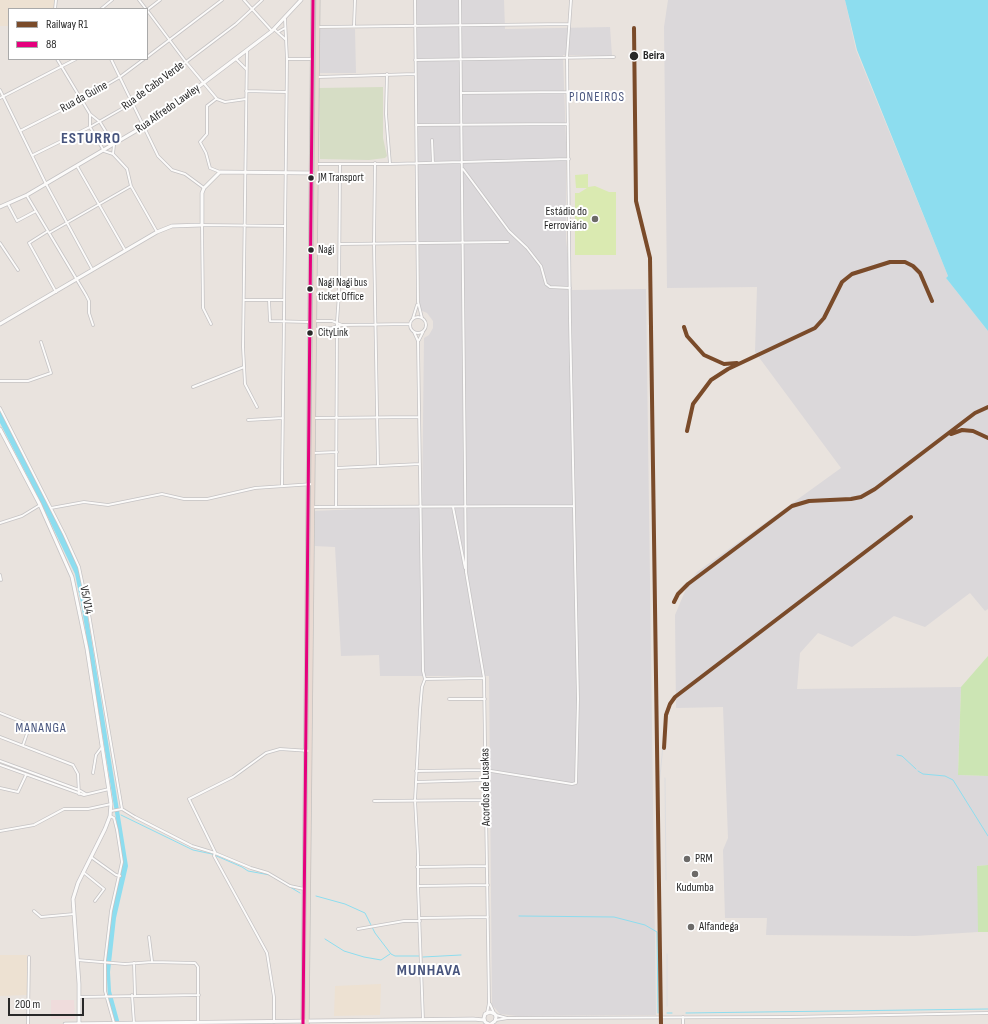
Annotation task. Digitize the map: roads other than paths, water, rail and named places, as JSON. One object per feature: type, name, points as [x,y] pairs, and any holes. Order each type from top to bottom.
[{"type":"highway","points":[[313,0],[311,149],[314,194]]},
{"type":"highway","points":[[307,1023],[311,484],[310,322],[312,308],[316,164],[318,0]]},
{"type":"highway","points":[[313,14],[318,14]]},
{"type":"highway","points":[[312,42],[317,42]]},
{"type":"highway","points":[[312,71],[317,71]]},
{"type":"highway","points":[[312,82],[317,80]]},
{"type":"highway","points":[[311,149],[316,149]]},
{"type":"highway","points":[[302,1023],[308,751],[312,507],[311,484],[314,418],[315,321],[312,308]]},
{"type":"street","points":[[102,8],[112,0]]},
{"type":"street","points":[[138,0],[145,8]]},
{"type":"street","points":[[148,9],[160,0]]},
{"type":"street","points":[[148,56],[222,0]]},
{"type":"street","points":[[244,0],[273,30],[285,40]]},
{"type":"street","name":"Rua de Cabo Verde","points":[[33,155],[100,122],[132,103],[253,10],[262,0]]},
{"type":"street","name":"Rua Alfredo Lawley","points":[[0,207],[27,195],[143,127],[204,83],[273,30],[300,0]]},
{"type":"street","points":[[354,26],[355,0]]},
{"type":"street","points":[[414,0],[418,302],[422,318],[426,324],[418,342]]},
{"type":"street","points":[[460,0],[467,506],[466,573]]},
{"type":"street","points":[[416,771],[485,770],[572,784],[576,783],[578,699],[573,506],[567,57],[571,0]]},
{"type":"street","points":[[148,11],[186,62],[217,99],[225,102],[246,99]]},
{"type":"street","points":[[282,485],[286,92],[285,17]]},
{"type":"street","points":[[317,27],[569,24]]},
{"type":"street","points":[[277,32],[285,28]]},
{"type":"street","points":[[247,50],[244,225],[244,367],[245,384],[257,407]]},
{"type":"street","points":[[415,60],[614,57]]},
{"type":"street","points":[[236,59],[246,69]]},
{"type":"street","points":[[286,59],[312,59]]},
{"type":"street","points":[[58,60],[61,67],[90,114],[100,122],[114,145],[113,154]]},
{"type":"street","points":[[1,98],[74,60]]},
{"type":"street","points":[[111,60],[143,127],[162,161],[172,170],[185,174],[204,188]]},
{"type":"street","name":"Rua da Guine","points":[[20,131],[81,100],[120,77],[143,60]]},
{"type":"street","points":[[317,80],[387,74],[415,74]]},
{"type":"street","points":[[387,74],[386,114],[390,164]]},
{"type":"street","points":[[0,90],[1,98],[33,155],[66,223],[92,269]]},
{"type":"street","points":[[246,91],[286,92]]},
{"type":"street","points":[[461,94],[568,92]]},
{"type":"street","points":[[217,99],[207,106],[207,134],[200,142],[206,153],[210,168],[220,172],[312,173]]},
{"type":"street","points":[[90,114],[90,127],[104,150],[113,154],[127,169],[130,174],[131,186],[157,232]]},
{"type":"street","points":[[416,125],[568,124]]},
{"type":"street","points":[[432,140],[433,163]]},
{"type":"street","points":[[316,164],[390,164],[569,159]]},
{"type":"street","points":[[336,507],[340,164]]},
{"type":"street","points":[[375,164],[374,244],[378,466]]},
{"type":"street","points":[[77,166],[100,203],[125,250]]},
{"type":"street","points":[[462,168],[508,231],[527,248],[541,266],[546,284],[553,287],[570,288]]},
{"type":"street","points":[[211,324],[203,308],[202,197],[204,188],[220,172]]},
{"type":"street","points":[[56,292],[29,243],[131,186]]},
{"type":"street","points":[[27,195],[88,300],[93,325]]},
{"type":"street","points":[[8,204],[17,221],[36,211]]},
{"type":"street","points":[[0,324],[168,226],[285,226]]},
{"type":"street","points":[[340,244],[508,242]]},
{"type":"street","points":[[0,243],[18,270]]},
{"type":"street","points":[[244,300],[283,300]]},
{"type":"street","points":[[269,300],[270,321],[310,322]]},
{"type":"street","points":[[410,324],[418,302]]},
{"type":"street","points":[[413,318],[422,318]]},
{"type":"street","points":[[315,321],[337,322],[342,325]]},
{"type":"street","points":[[314,329],[337,327],[342,325],[410,324]]},
{"type":"street","points":[[410,324],[418,342],[423,671],[425,679],[422,686],[420,710],[415,800],[423,1020]]},
{"type":"street","points":[[414,332],[423,332]]},
{"type":"street","points":[[0,381],[28,381],[51,373],[41,342]]},
{"type":"street","points":[[193,387],[244,367]]},
{"type":"street","name":"V5/V14","points":[[0,408],[79,567],[84,584],[122,808]]},
{"type":"street","points":[[314,418],[377,416],[419,417]]},
{"type":"street","points":[[248,420],[283,418]]},
{"type":"street","points":[[0,429],[40,505],[68,566],[76,589],[103,747],[111,804],[110,816],[75,890],[74,914],[79,1023]]},
{"type":"street","points":[[313,453],[337,452]]},
{"type":"street","points":[[337,468],[420,464]]},
{"type":"street","points":[[51,508],[84,502],[108,505],[162,494],[184,499],[207,499],[246,489],[282,485],[311,484]]},
{"type":"street","points":[[0,522],[22,516],[40,505]]},
{"type":"street","points":[[312,507],[573,506]]},
{"type":"street","points":[[452,507],[466,573]]},
{"type":"street","name":"Acordos de Lusakas","points":[[466,573],[484,678],[489,1003]]},
{"type":"street","points":[[0,575],[1,580]]},
{"type":"street","points":[[425,679],[484,678]]},
{"type":"street","points":[[449,699],[485,699]]},
{"type":"street","points":[[0,713],[30,725],[23,746]]},
{"type":"street","points":[[0,737],[73,765],[78,774],[78,794]]},
{"type":"street","points":[[94,773],[96,755],[103,747]]},
{"type":"street","points":[[274,1022],[274,997],[266,953],[214,854],[189,799],[233,777],[266,753],[280,750],[308,751]]},
{"type":"street","points":[[0,761],[79,790],[86,794]]},
{"type":"street","points":[[0,765],[78,794],[86,794],[109,789]]},
{"type":"street","points":[[0,788],[18,792],[26,775]]},
{"type":"street","points":[[416,782],[485,780]]},
{"type":"street","points":[[374,801],[486,800]]},
{"type":"street","points":[[0,831],[34,825],[64,809],[88,809],[111,804]]},
{"type":"street","points":[[111,810],[122,808],[135,817],[192,846],[277,877],[290,886],[301,890],[305,889]]},
{"type":"street","points":[[110,816],[114,818],[122,862],[111,911],[105,961],[106,996],[114,1024]]},
{"type":"street","points":[[91,857],[116,875],[120,876]]},
{"type":"street","points":[[417,867],[487,866]]},
{"type":"street","points":[[83,872],[104,889],[95,901]]},
{"type":"street","points":[[418,886],[488,885]]},
{"type":"street","points":[[34,911],[41,917],[74,914]]},
{"type":"street","points":[[358,929],[420,919],[488,917]]},
{"type":"street","points":[[149,937],[152,962]]},
{"type":"street","points":[[28,1024],[29,957]]},
{"type":"street","points":[[77,960],[134,963],[195,963],[198,967],[198,1023]]},
{"type":"street","points":[[134,963],[135,995]]},
{"type":"street","points":[[79,997],[199,995]]},
{"type":"street","points":[[132,996],[134,1023]]},
{"type":"street","points":[[489,1003],[486,1013],[490,1023]]},
{"type":"street","points":[[489,1003],[495,1014]]},
{"type":"street","points":[[473,1019],[486,1013],[508,1018]]},
{"type":"street","points":[[65,1024],[406,1022],[423,1020],[473,1019],[490,1023],[508,1018],[858,1016],[988,1013]]},
{"type":"street","points":[[490,1023],[495,1014]]},
{"type":"street","points":[[683,1017],[683,1024]]},
{"type":"water","points":[[845,0],[988,0],[988,331],[946,278],[948,276],[857,50]]},
{"type":"water","points":[[0,411],[63,535],[77,565],[83,587],[128,866],[116,918],[110,972],[111,991],[120,1024],[116,1024],[108,999],[106,959],[112,911],[123,862],[81,603],[75,574],[0,423]]},
{"type":"waterway","points":[[897,755],[902,756],[916,769]]},
{"type":"waterway","points":[[918,771],[923,774],[945,776],[953,780],[988,836]]},
{"type":"waterway","points":[[121,815],[193,850],[212,854],[248,871],[270,875]]},
{"type":"waterway","points":[[280,881],[300,893]]},
{"type":"waterway","points":[[316,896],[345,904],[365,913],[375,933],[391,954],[395,956],[419,956]]},
{"type":"waterway","points":[[519,916],[614,917],[645,925],[657,932],[658,1013]]},
{"type":"waterway","points":[[325,939],[344,951],[364,957],[381,960],[390,954]]},
{"type":"waterway","points":[[423,957],[461,955]]},
{"type":"waterway","points":[[686,1013],[988,1009]]},
{"type":"waterway","points":[[667,1013],[672,1013]]},
{"type":"railway","points":[[687,431],[693,404],[711,380],[728,369],[815,328],[824,318],[842,282],[852,274],[890,262],[905,262],[913,266],[920,273],[932,301]]},
{"type":"railway","points":[[684,327],[687,336],[704,355],[718,362],[735,363]]},
{"type":"railway","points":[[674,602],[678,594],[688,584],[792,506],[809,501],[851,499],[861,497],[875,489],[975,413],[988,407]]},
{"type":"railway","points":[[951,434],[962,430],[973,431],[988,438]]},
{"type":"railway","points":[[662,1024],[659,786],[666,715],[670,704],[675,697],[911,517]]},
{"type":"railway","points":[[665,778],[666,880]]},
{"type":"railway","points":[[667,954],[667,1006]]},
{"type":"rail line","name":"R1","points":[[634,28],[636,201],[650,258],[661,1024]]},
{"type":"rail line","name":"R1","points":[[687,431],[693,404],[711,380],[728,369],[815,328],[824,318],[842,282],[852,274],[890,262],[905,262],[913,266],[920,273],[932,301]]},
{"type":"rail line","name":"R1","points":[[684,327],[687,336],[704,355],[724,364],[737,363]]},
{"type":"rail line","name":"R1","points":[[674,602],[678,594],[688,584],[792,506],[809,501],[851,499],[861,497],[875,489],[975,413],[988,407]]},
{"type":"rail line","name":"R1","points":[[951,434],[962,430],[973,431],[988,438]]},
{"type":"rail line","name":"R1","points":[[664,748],[666,715],[670,704],[675,697],[911,517]]},
{"type":"place","name":"Beira","points":[[634,56]]},
{"type":"place","name":"JM Transport","points":[[311,178]]},
{"type":"place","name":"Estádio do Ferroviário","points":[[595,219]]},
{"type":"place","name":"Nagi","points":[[311,250]]},
{"type":"place","name":"Nagi Nagi bus ticket Office","points":[[310,289]]},
{"type":"place","name":"CityLink","points":[[310,333]]},
{"type":"place","name":"PRM","points":[[687,859]]},
{"type":"place","name":"Kudumba","points":[[695,874]]},
{"type":"place","name":"Alfandega","points":[[691,927]]},
{"type":"district","name":"PIONEIROS","points":[[597,98]]},
{"type":"district","name":"ESTURRO","points":[[91,139]]},
{"type":"district","name":"MANANGA","points":[[41,729]]},
{"type":"district","name":"MUNHAVA","points":[[429,971]]}]
